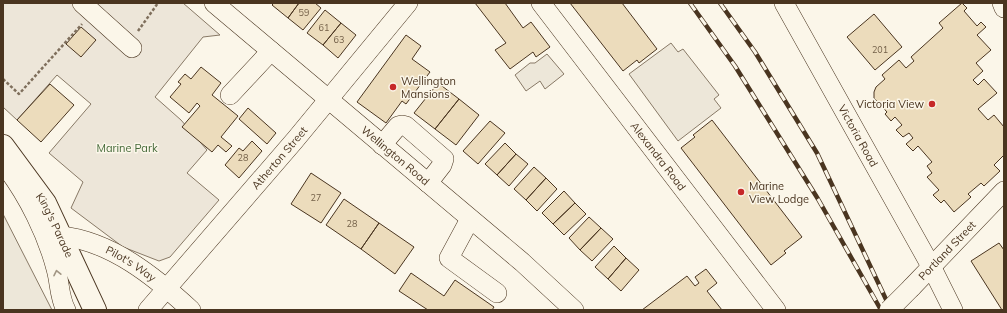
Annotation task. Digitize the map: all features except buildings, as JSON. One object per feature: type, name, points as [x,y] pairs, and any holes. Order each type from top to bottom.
[{"type":"main road","name":"King's Parade","points":[[3,146],[45,203],[95,310]]},
{"type":"street","name":"Wellington Road","points":[[214,3],[522,262],[574,310]]},
{"type":"street","name":"Atherton Street","points":[[148,310],[328,100],[408,3]]},
{"type":"street","name":"Alexandra Road","points":[[541,3],[776,310]]},
{"type":"street","name":"Victoria Road","points":[[784,3],[932,268],[953,310]]},
{"type":"street","points":[[1002,3],[1004,8]]},
{"type":"street","points":[[87,8],[134,41]]},
{"type":"street","points":[[230,95],[271,51]]},
{"type":"street","points":[[382,145],[402,125],[406,126],[444,159],[442,165],[428,183]]},
{"type":"street","points":[[3,164],[17,182],[44,234],[56,268],[62,302],[66,310]]},
{"type":"street","name":"Portland Street","points":[[889,310],[932,268],[1004,191]]},
{"type":"street","points":[[470,219],[449,258],[497,293]]},
{"type":"street","name":"Pilot's Way","points":[[61,236],[79,238],[101,247],[145,270],[191,310]]},
{"type":"path","points":[[134,41],[158,3]]},
{"type":"path","points":[[3,79],[19,94],[87,8]]},
{"type":"green space","name":"Marine Park","points":[[3,3],[183,3],[220,35],[203,37],[155,97],[181,120],[207,150],[187,173],[219,200],[170,257],[159,261],[123,247],[71,208],[83,182],[49,153],[91,104],[57,75],[17,120],[3,107]]},
{"type":"shaded area","points":[[671,43],[678,52],[683,49],[719,95],[714,99],[721,108],[678,141],[629,74]]},
{"type":"shaded area","points":[[547,54],[564,74],[545,89],[540,81],[526,91],[515,75],[530,63],[535,63]]},
{"type":"shaded area","points":[[3,214],[52,310],[3,310]]},
{"type":"railway","points":[[690,3],[735,66],[818,199],[881,310]]},
{"type":"railway","points":[[720,3],[755,52],[817,153],[891,310]]},
{"type":"place","name":"Wellington Mansions","points":[[393,87]]},
{"type":"place","name":"Victoria View","points":[[932,104]]},
{"type":"place","name":"Marine View Lodge","points":[[741,192]]}]
